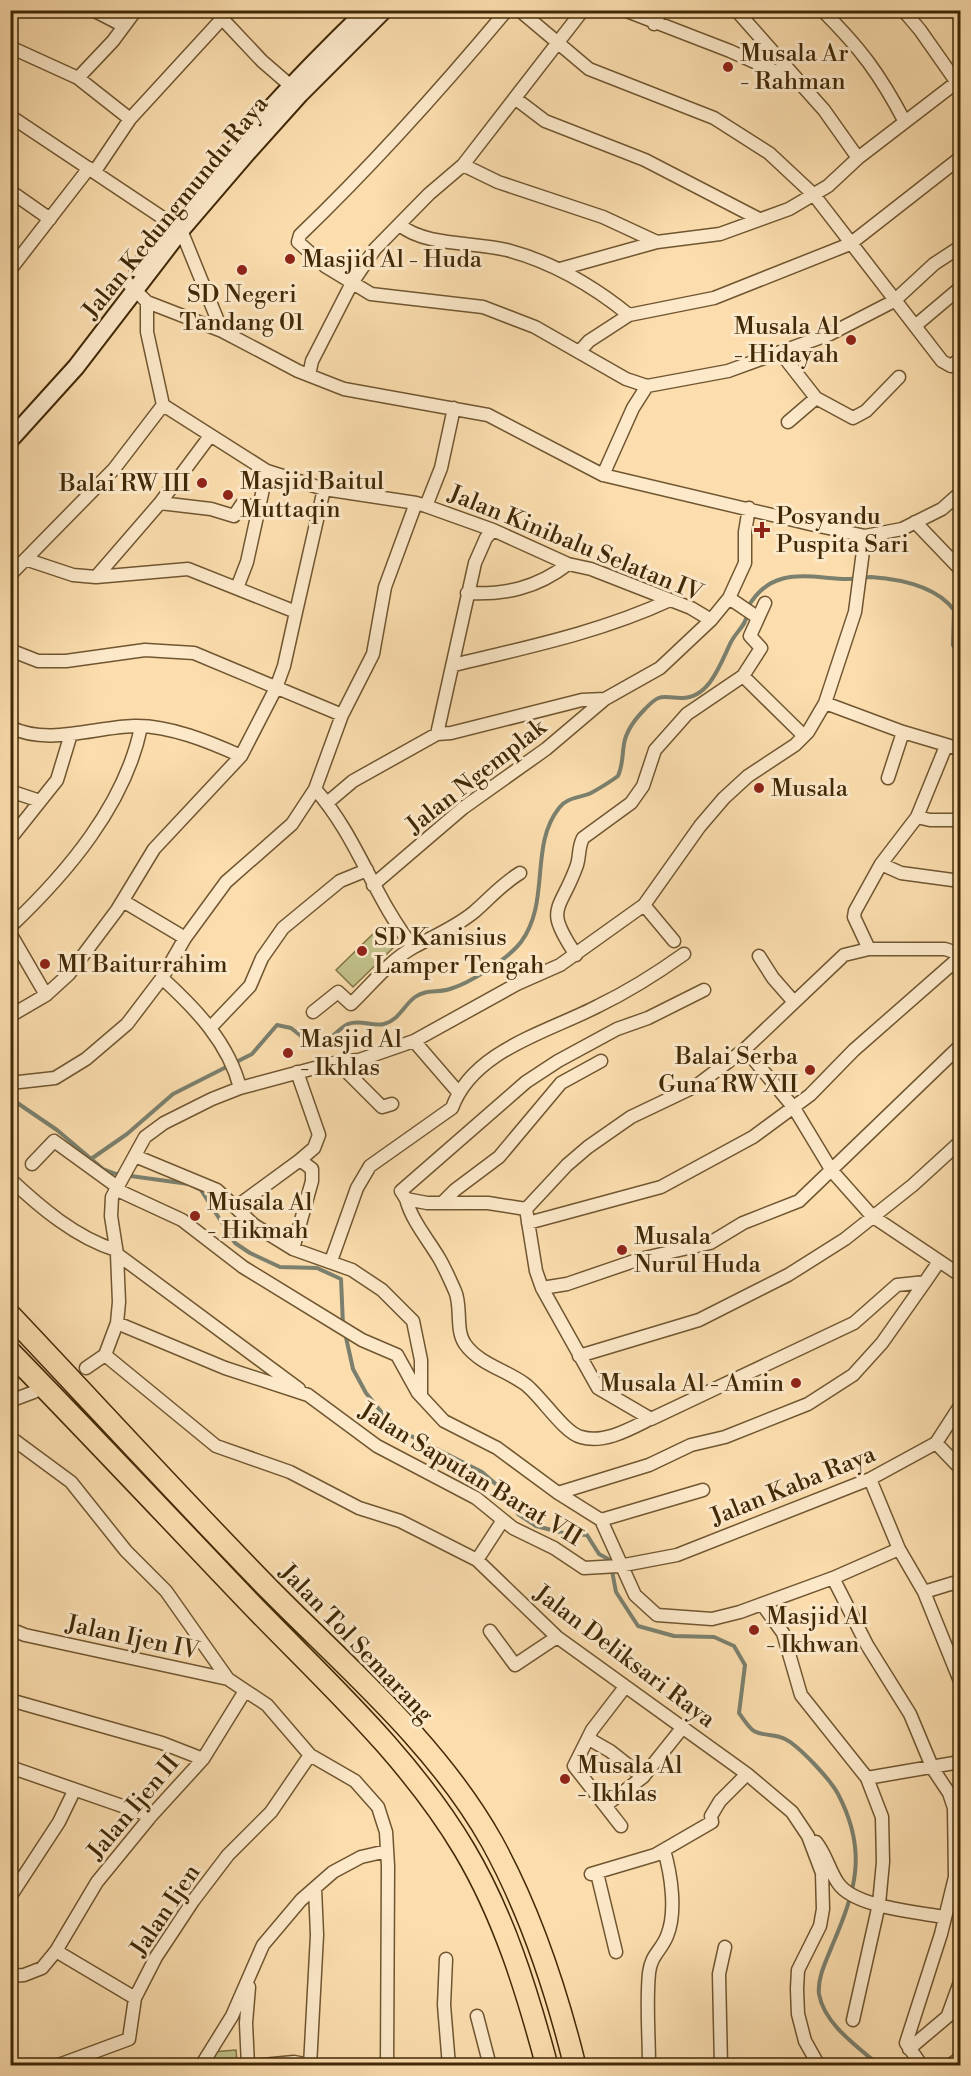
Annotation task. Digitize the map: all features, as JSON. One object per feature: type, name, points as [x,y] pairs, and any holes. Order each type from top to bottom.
[{"type":"highway","name":"Jalan Tol Semarang","points":[[10,1315],[271,1591],[372,1690],[448,1780],[490,1839],[520,1896],[565,2024],[575,2066]]},
{"type":"highway","name":"Jalan Tol Semarang","points":[[10,1352],[348,1702],[428,1797],[464,1848],[491,1901],[523,1978],[547,2066]]},
{"type":"main road","name":"Jalan Kedungmundu Raya","points":[[10,440],[76,368],[137,292],[176,227],[248,133],[367,10]]},
{"type":"main road","name":"Jalan Kedungmundu Raya","points":[[176,227],[292,102],[384,10]]},
{"type":"main road","name":"Jalan Kedungmundu Raya","points":[[10,425],[81,346],[137,292]]},
{"type":"street","points":[[93,10],[124,26]]},
{"type":"street","points":[[78,78],[136,10]]},
{"type":"street","points":[[10,270],[92,170],[130,118],[218,15],[230,10]]},
{"type":"street","points":[[507,10],[433,99],[350,187],[298,237],[298,242],[325,266],[371,294],[483,307],[525,323],[580,351],[626,379],[647,386],[728,370],[840,330],[894,301],[934,264],[960,247]]},
{"type":"street","points":[[519,10],[590,69],[688,106],[742,133],[769,153],[814,195],[945,364],[951,366],[960,359]]},
{"type":"street","points":[[309,375],[312,361],[352,283],[375,249],[463,165],[583,10]]},
{"type":"street","points":[[624,10],[654,24],[730,51],[799,82]]},
{"type":"street","points":[[654,24],[662,10]]},
{"type":"street","points":[[736,10],[824,110],[858,158]]},
{"type":"street","points":[[822,10],[871,63],[905,122]]},
{"type":"street","points":[[560,269],[657,242],[720,234],[789,209],[814,195],[905,122],[959,85],[903,10]]},
{"type":"street","points":[[218,15],[292,87]]},
{"type":"street","points":[[10,47],[78,78],[130,118]]},
{"type":"street","points":[[516,99],[545,121],[645,160],[759,219]]},
{"type":"street","points":[[10,116],[176,227],[222,331]]},
{"type":"street","points":[[580,351],[589,341],[629,315],[714,298],[850,244],[960,158]]},
{"type":"street","points":[[463,165],[498,182],[603,216],[657,242]]},
{"type":"street","points":[[10,191],[50,219]]},
{"type":"street","points":[[400,225],[414,235],[505,249],[560,269],[629,315]]},
{"type":"street","points":[[915,326],[960,288]]},
{"type":"street","points":[[137,292],[222,331],[309,375],[344,389],[488,415],[603,475],[865,536],[902,529],[942,509],[960,493]]},
{"type":"street","points":[[10,575],[114,469],[163,405],[137,292]]},
{"type":"street","points":[[780,352],[816,398],[853,418],[873,405],[899,377]]},
{"type":"street","points":[[603,475],[633,408],[647,386]]},
{"type":"street","points":[[788,422],[816,398]]},
{"type":"street","name":"Jalan Kinibalu Selatan IV","points":[[163,405],[267,471],[324,489],[421,505],[493,530],[568,564],[591,569],[670,600],[711,620]]},
{"type":"street","points":[[10,1083],[55,1077],[86,1059],[127,1024],[162,978],[185,938],[226,882],[282,835],[315,789],[342,715],[373,654],[385,587],[421,505],[441,468],[454,408]]},
{"type":"street","points":[[96,577],[160,503],[210,436]]},
{"type":"street","points":[[237,588],[247,562],[267,471]]},
{"type":"street","points":[[10,1016],[46,995],[69,974],[123,901],[154,849],[241,756],[276,688],[284,666],[324,489]]},
{"type":"street","points":[[160,503],[211,510],[234,516],[242,504],[260,508]]},
{"type":"street","name":"Jalan Ngemplak","points":[[373,885],[463,808],[538,756],[605,699],[660,668],[711,620],[729,598],[745,563],[745,532],[749,508]]},
{"type":"street","points":[[915,522],[960,569]]},
{"type":"street","points":[[437,734],[475,563],[486,538],[493,530]]},
{"type":"street","points":[[86,1368],[105,1355],[117,1323],[119,1302],[111,1216],[116,1186],[145,1137],[164,1123],[212,1098],[240,1088],[337,1062],[359,1060],[414,1041],[517,984],[576,955],[644,905],[700,826],[724,798],[748,776],[804,736],[825,703],[855,612],[865,536]]},
{"type":"street","points":[[27,560],[73,575],[96,577],[188,569],[296,612]]},
{"type":"street","points":[[467,593],[506,594],[539,582],[568,564]]},
{"type":"street","points":[[729,598],[757,617]]},
{"type":"street","points":[[454,664],[581,634],[635,616],[670,600]]},
{"type":"street","points":[[576,955],[558,929],[556,920],[560,902],[577,865],[578,847],[586,834],[636,797],[643,786],[652,754],[682,719],[743,676],[760,651],[750,636],[765,603]]},
{"type":"street","points":[[10,650],[38,661],[66,661],[145,650],[194,653],[342,715]]},
{"type":"street","points":[[743,676],[804,736]]},
{"type":"street","name":"Jalan Ngemplak","points":[[327,803],[353,781],[437,734],[451,733],[582,700],[605,699]]},
{"type":"street","points":[[825,703],[903,732],[946,746],[960,748]]},
{"type":"street","points":[[10,727],[43,734],[71,734],[141,727],[200,737],[241,756]]},
{"type":"street","points":[[46,995],[11,933],[46,893],[120,789],[135,756],[141,727]]},
{"type":"street","points":[[888,778],[903,732]]},
{"type":"street","points":[[10,839],[57,780],[71,734]]},
{"type":"street","points":[[869,949],[854,918],[855,911],[881,864],[917,817],[946,746]]},
{"type":"street","points":[[315,789],[327,803],[359,853],[373,885],[396,926],[413,947]]},
{"type":"street","points":[[10,790],[40,801]]},
{"type":"street","points":[[917,817],[930,820],[960,820]]},
{"type":"street","points":[[881,864],[901,873],[960,881]]},
{"type":"street","points":[[210,1028],[250,986],[262,958],[282,928],[340,881],[367,870]]},
{"type":"street","points":[[313,1012],[338,992],[351,1004],[413,947],[440,936],[475,911],[502,884],[520,873]]},
{"type":"street","points":[[123,901],[185,938]]},
{"type":"street","points":[[644,905],[674,941]]},
{"type":"street","points":[[526,1209],[567,1165],[588,1147],[631,1117],[696,1086],[745,1049],[844,955],[869,949],[945,949],[960,956],[854,1050],[794,1108],[708,1163],[661,1187],[583,1210],[528,1223]]},
{"type":"street","points":[[331,1261],[357,1188],[370,1166],[452,1108],[458,1092],[498,1056],[537,1032],[595,1008],[645,983],[684,954]]},
{"type":"street","points":[[759,956],[773,978],[794,1002]]},
{"type":"street","points":[[162,978],[210,1028],[229,1054],[240,1088]]},
{"type":"street","points":[[526,1209],[488,1203],[442,1203],[406,1198],[402,1196],[403,1188],[440,1159],[526,1082],[617,1029],[648,1018],[704,990]]},
{"type":"street","points":[[414,1041],[458,1092]]},
{"type":"street","points":[[542,1288],[567,1284],[640,1259],[710,1243],[743,1223],[799,1201],[960,1046]]},
{"type":"street","points":[[745,1049],[794,1108],[831,1171],[872,1216],[938,1263],[960,1275]]},
{"type":"street","points":[[442,1203],[455,1190],[499,1157],[561,1083],[601,1061]]},
{"type":"street","points":[[337,1062],[382,1107],[392,1104]]},
{"type":"street","points":[[236,1207],[314,1148],[319,1135],[297,1072]]},
{"type":"street","points":[[32,1164],[54,1141],[116,1186],[182,1220],[243,1267],[362,1340],[397,1355],[421,1396],[444,1421],[497,1448],[558,1493],[601,1520],[635,1595],[657,1615],[712,1619],[762,1604],[833,1578],[899,1549]]},
{"type":"street","points":[[579,1356],[699,1320],[827,1251],[913,1185],[960,1142]]},
{"type":"street","points":[[135,1156],[217,1190],[254,1225],[293,1249],[352,1270],[382,1290],[413,1321],[421,1360],[421,1396]]},
{"type":"street","points":[[293,1249],[312,1181],[312,1169],[300,1160]]},
{"type":"street","name":"Jalan Saputan Barat VII","points":[[10,1179],[39,1207],[116,1252],[377,1446],[476,1498],[503,1520],[584,1568],[621,1566]]},
{"type":"street","points":[[406,1198],[409,1213],[440,1260],[455,1291],[463,1341],[473,1354],[524,1384],[547,1404],[573,1434],[582,1438],[593,1439],[623,1433],[665,1414],[693,1398],[788,1357],[854,1323],[897,1285],[925,1282]]},
{"type":"street","points":[[526,1209],[542,1288],[579,1356],[598,1388],[650,1419]]},
{"type":"street","points":[[558,1493],[649,1465],[691,1445],[725,1437],[808,1404],[853,1375],[882,1343],[938,1263]]},
{"type":"street","name":"Jalan Saputan Barat VII","points":[[117,1323],[225,1368],[308,1395]]},
{"type":"street","name":"Jalan Deliksari Raya","points":[[105,1355],[216,1446],[290,1472],[358,1508],[400,1521],[477,1560],[557,1637],[747,1774],[792,1812],[808,1836],[822,1872],[823,1909],[815,1938],[798,1970],[798,2014],[805,2041],[819,2066]]},
{"type":"street","points":[[10,1401],[34,1392]]},
{"type":"street","name":"Jalan Kaba Raya","points":[[621,1566],[677,1555],[870,1479],[936,1443],[960,1406]]},
{"type":"street","points":[[10,1437],[71,1482],[126,1551],[166,1591],[228,1678]]},
{"type":"street","points":[[936,1443],[960,1468]]},
{"type":"street","points":[[870,1479],[899,1549],[924,1592],[960,1681]]},
{"type":"street","points":[[601,1520],[703,1490]]},
{"type":"street","points":[[477,1560],[503,1520]]},
{"type":"street","points":[[833,1578],[867,1645],[910,1714],[933,1769],[950,1793],[954,1808],[955,1877],[941,1934],[906,2043],[921,2066]]},
{"type":"street","points":[[924,1592],[960,1581]]},
{"type":"street","points":[[762,1604],[783,1633],[801,1695],[867,1778],[882,1817],[884,1862],[879,1904],[853,2020]]},
{"type":"street","name":"Jalan Ijen IV","points":[[10,1629],[25,1635],[228,1678],[245,1691]]},
{"type":"street","points":[[490,1631],[516,1666],[557,1637]]},
{"type":"street","points":[[621,1826],[575,1769],[575,1760],[589,1739],[592,1730],[625,1687]]},
{"type":"street","points":[[245,1691],[267,1705],[310,1755],[355,1782],[378,1807],[385,1825],[389,1953],[387,2066]]},
{"type":"street","name":"Jalan Ijen II","points":[[10,1976],[24,1975],[42,1968],[56,1951],[97,1882],[151,1816],[203,1759],[245,1691]]},
{"type":"street","points":[[10,1700],[162,1743],[203,1759]]},
{"type":"street","points":[[606,1805],[643,1777],[683,1727]]},
{"type":"street","points":[[589,1739],[610,1751],[643,1777]]},
{"type":"street","name":"Jalan Ijen","points":[[56,2066],[126,2041],[130,2035],[135,1998],[156,1957],[193,1900],[228,1855],[271,1812],[310,1755]]},
{"type":"street","points":[[867,1778],[900,1771],[933,1769],[960,1762]]},
{"type":"street","points":[[12,1771],[151,1816]]},
{"type":"street","points":[[616,1952],[594,1874],[664,1850],[712,1822],[711,1816],[720,1802],[747,1774]]},
{"type":"street","points":[[10,1897],[60,1822],[74,1791]]},
{"type":"street","points":[[808,1836],[817,1843],[837,1883],[852,1896],[944,1917]]},
{"type":"street","points":[[649,2066],[649,1972],[654,1953],[667,1938],[672,1918],[670,1868],[664,1850]]},
{"type":"street","points":[[201,2066],[232,2016],[250,1980],[263,1945],[301,1900],[333,1872],[361,1857],[387,1851]]},
{"type":"street","points":[[250,1980],[246,2023],[249,2066],[273,2062],[312,2065],[315,1888]]},
{"type":"street","points":[[721,2066],[719,1974],[725,1947]]},
{"type":"street","points":[[56,1951],[135,1998]]},
{"type":"street","points":[[446,1959],[444,2005],[449,2066]]},
{"type":"street","points":[[948,2015],[960,1982]]},
{"type":"street","points":[[909,2049],[960,2006]]},
{"type":"street","points":[[477,2016],[490,2066]]},
{"type":"street","points":[[949,2066],[960,2058]]},
{"type":"shaded area","points":[[377,930],[394,947],[353,987],[336,970]]},
{"type":"shaded area","points":[[236,2050],[237,2062],[212,2064],[211,2052]]},
{"type":"waterway","points":[[748,607],[768,585],[780,579],[792,577],[847,579],[871,577],[905,582],[937,595],[954,610],[953,645],[960,659]]},
{"type":"waterway","points":[[91,1159],[127,1134],[173,1094],[252,1054],[277,1025],[291,1028],[316,1048],[348,1024],[357,1022],[380,1025],[389,1022],[419,995],[446,990],[468,982],[507,956],[521,942],[530,926],[538,892],[545,839],[550,823],[559,808],[562,804],[591,793],[618,776],[627,734],[650,704],[662,697],[692,696],[707,686],[747,614]]},
{"type":"waterway","points":[[10,1098],[57,1130],[103,1169],[116,1174],[189,1184],[201,1190],[235,1243],[250,1253],[280,1267],[317,1268],[341,1279],[343,1325]]},
{"type":"waterway","points":[[345,1333],[353,1369],[366,1393],[387,1419],[409,1435],[482,1472],[506,1493],[518,1514],[536,1526],[567,1534],[587,1535],[599,1554],[610,1560],[616,1592],[638,1626],[674,1636],[714,1637],[734,1646],[745,1665],[739,1713],[754,1731],[785,1739],[806,1756],[834,1788],[847,1815],[856,1852],[855,1870],[847,1907],[821,1975],[819,1994],[822,2005],[835,2025],[852,2043],[880,2066]]},
{"type":"place","name":"Musala Ar - Rahman","points":[[728,67]]},
{"type":"place","name":"Masjid Al - Huda","points":[[290,259]]},
{"type":"place","name":"SD Negeri Tandang 01","points":[[242,270]]},
{"type":"place","name":"Musala Al - Hidayah","points":[[851,340]]},
{"type":"place","name":"Balai RW III","points":[[202,483]]},
{"type":"place","name":"Masjid Baitul Muttaqin","points":[[228,495]]},
{"type":"place","name":"Posyandu Puspita Sari","points":[[762,530]]},
{"type":"place","name":"Musala","points":[[759,788]]},
{"type":"place","name":"SD Kanisius Lamper Tengah","points":[[362,951]]},
{"type":"place","name":"MI Baiturrahim","points":[[45,964]]},
{"type":"place","name":"Masjid Al - Ikhlas","points":[[288,1053]]},
{"type":"place","name":"Balai Serba Guna RW XII","points":[[810,1070]]},
{"type":"place","name":"Musala Al - Hikmah","points":[[195,1216]]},
{"type":"place","name":"Musala Nurul Huda","points":[[622,1250]]},
{"type":"place","name":"Musala Al - Amin","points":[[796,1383]]},
{"type":"place","name":"Masjid Al - Ikhwan","points":[[754,1630]]},
{"type":"place","name":"Musala Al - Ikhlas","points":[[565,1779]]}]
